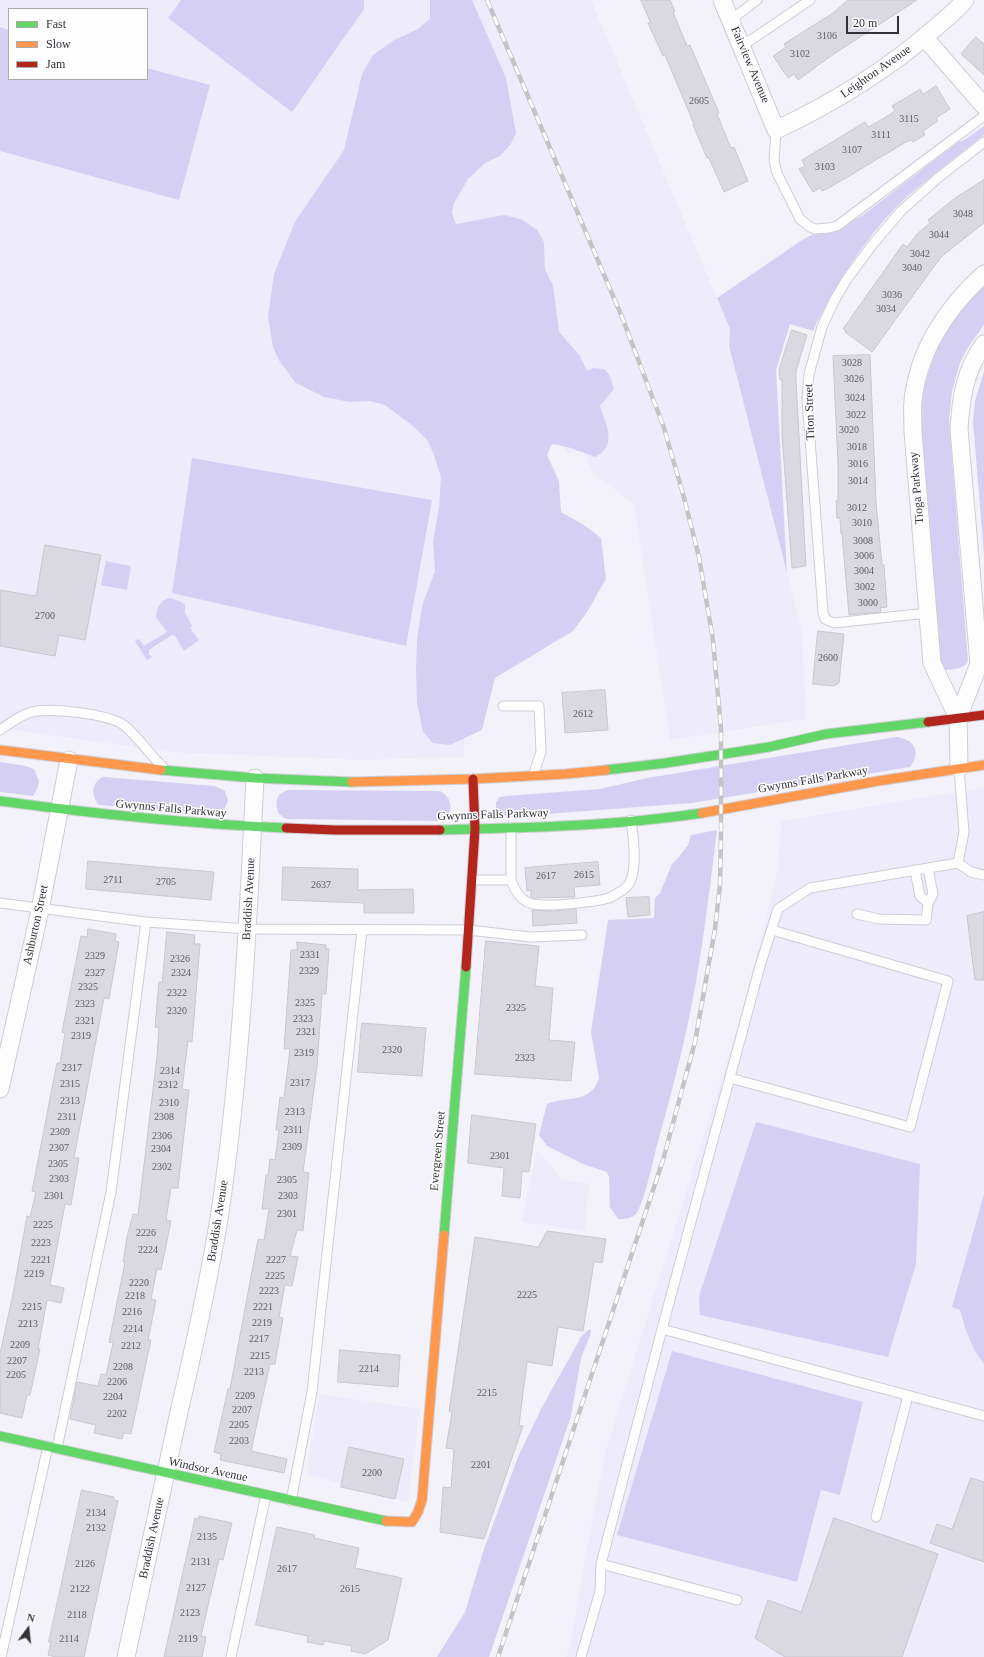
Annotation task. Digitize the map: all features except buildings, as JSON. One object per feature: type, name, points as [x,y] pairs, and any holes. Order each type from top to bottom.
[{"type":"main road","points":[[0,750],[69,760],[167,771],[255,778],[363,782],[473,779],[566,774],[666,764],[769,747],[826,734],[984,715]]},
{"type":"main road","name":"Gwynns Falls Parkway","points":[[0,801],[59,810],[152,821],[253,827],[336,830],[475,829],[631,820],[693,814],[898,777],[984,765]]},
{"type":"main road","name":"Evergreen Street","points":[[412,1522],[417,1516],[421,1505],[423,1492],[472,880],[475,829],[473,779]]},
{"type":"main road","name":"Windsor Avenue","points":[[0,1436],[387,1521],[412,1522]]},
{"type":"street","name":"Fairview Avenue","points":[[722,0],[776,130]]},
{"type":"street","name":"Leighton Avenue","points":[[776,130],[812,113],[883,69],[924,37],[965,0]]},
{"type":"street","points":[[924,37],[984,106]]},
{"type":"street","name":"Tioga Parkway","points":[[958,718],[932,663],[912,432],[913,401],[918,375],[926,351],[938,329],[951,309],[968,289],[984,274]]},
{"type":"street","name":"Tioga Parkway","points":[[959,768],[958,718],[978,664],[959,429],[960,405],[970,367],[984,344]]},
{"type":"street","name":"Ashburton Street","points":[[0,1089],[40,910],[69,760]]},
{"type":"street","name":"Braddish Avenue","points":[[126,1657],[199,1321],[220,1208],[238,1064],[248,929],[255,778]]},
{"type":"lane","points":[[731,20],[757,0]]},
{"type":"lane","points":[[742,46],[810,0]]},
{"type":"lane","points":[[776,130],[774,161],[777,173],[800,219],[810,227],[820,229],[837,226],[984,116]]},
{"type":"lane","name":"Titon Street","points":[[927,614],[834,623],[825,619],[823,612],[807,399],[808,374],[822,327],[846,279],[901,211],[938,178],[984,142]]},
{"type":"lane","points":[[503,706],[539,706],[541,752],[533,776]]},
{"type":"lane","points":[[0,730],[28,713],[46,710],[82,714],[114,720],[124,725],[167,771]]},
{"type":"lane","points":[[958,863],[964,832],[959,768]]},
{"type":"lane","points":[[511,827],[511,880],[518,895],[527,902],[539,906],[609,898],[620,892],[629,884],[632,877],[634,853],[631,820]]},
{"type":"lane","points":[[582,1657],[600,1591],[601,1564],[662,1329],[760,966],[778,909],[810,888],[915,870],[958,863],[972,872],[984,875]]},
{"type":"lane","points":[[857,914],[879,919],[926,920],[928,903],[933,894],[928,868]]},
{"type":"lane","points":[[915,870],[920,896],[928,903]]},
{"type":"lane","points":[[472,880],[511,880]]},
{"type":"lane","points":[[0,903],[40,910],[146,922],[248,929],[468,930],[530,937],[582,935]]},
{"type":"lane","points":[[0,1657],[52,1447],[112,1192],[146,922]]},
{"type":"lane","points":[[292,1501],[312,1392],[362,930]]},
{"type":"lane","points":[[730,1078],[910,1127],[948,981],[772,930]]},
{"type":"lane","points":[[662,1329],[984,1416]]},
{"type":"lane","points":[[876,1517],[908,1396]]},
{"type":"lane","points":[[231,1657],[266,1495]]},
{"type":"lane","points":[[601,1564],[737,1600]]},
{"type":"shaded area","points":[[0,0],[591,0],[730,329],[729,346],[802,631],[806,719],[670,740],[634,504],[592,472],[584,449],[567,455],[545,395],[498,409],[463,757],[361,760],[170,752],[0,728]]},
{"type":"shaded area","points":[[181,0],[364,0],[364,9],[292,112],[168,18]]},
{"type":"shaded area","points":[[430,0],[472,0],[506,78],[516,133],[511,144],[500,156],[485,163],[468,179],[454,203],[452,213],[456,224],[504,215],[521,219],[537,230],[544,242],[545,270],[553,285],[559,332],[580,356],[587,371],[593,368],[604,369],[610,376],[614,389],[600,406],[608,434],[606,447],[602,452],[595,457],[571,448],[552,444],[547,455],[559,481],[561,512],[584,525],[601,538],[606,579],[587,612],[573,631],[495,678],[482,730],[450,745],[433,743],[423,732],[417,703],[417,639],[423,603],[435,571],[433,541],[439,508],[441,477],[433,452],[427,440],[414,427],[385,405],[370,401],[350,402],[324,397],[296,383],[280,362],[273,347],[268,317],[274,274],[295,222],[344,150],[362,74],[373,55],[394,40],[418,29],[430,19]]},
{"type":"shaded area","points":[[0,27],[8,30],[8,80],[148,80],[148,68],[210,85],[179,200],[0,151]]},
{"type":"shaded area","points":[[984,126],[984,135],[908,196],[880,225],[854,259],[832,295],[813,331],[790,324],[776,370],[787,573],[729,346],[730,329],[717,298],[802,240],[812,235],[833,231],[863,215],[958,142],[964,140]]},
{"type":"shaded area","points":[[984,284],[984,325],[967,349],[960,363],[952,391],[949,420],[968,661],[961,668],[945,670],[942,669],[936,661],[919,417],[928,374],[938,346],[952,321],[966,302]]},
{"type":"shaded area","points":[[984,354],[982,365],[976,378],[972,393],[968,427],[971,480],[982,584],[984,637],[965,423],[966,404]]},
{"type":"shaded area","points":[[984,371],[984,554],[973,422],[975,401]]},
{"type":"shaded area","points":[[192,458],[432,500],[406,646],[172,593]]},
{"type":"shaded area","points":[[106,561],[131,566],[127,590],[101,585]]},
{"type":"shaded area","points":[[169,598],[180,601],[185,605],[185,613],[192,626],[190,628],[199,640],[184,651],[175,636],[172,635],[149,650],[149,654],[152,657],[147,660],[135,641],[139,639],[144,646],[167,632],[156,617],[159,605]]},
{"type":"shaded area","points":[[896,737],[907,740],[912,743],[914,747],[916,752],[914,762],[910,767],[692,803],[507,817],[500,815],[496,810],[496,802],[500,797],[505,796],[600,789],[647,778]]},
{"type":"shaded area","points":[[0,762],[26,766],[34,769],[39,781],[33,796],[0,792]]},
{"type":"shaded area","points":[[104,777],[215,786],[225,791],[228,801],[223,812],[218,814],[99,805],[93,793],[97,781]]},
{"type":"shaded area","points":[[984,788],[984,1657],[566,1657],[571,1642],[605,1453],[740,1019],[778,870],[781,821]]},
{"type":"shaded area","points":[[288,790],[440,791],[450,802],[450,809],[447,817],[438,821],[286,819],[279,814],[276,802],[281,793]]},
{"type":"shaded area","points":[[717,830],[696,980],[676,1074],[641,1203],[635,1215],[618,1219],[610,1207],[609,1177],[607,1172],[583,1164],[547,1146],[539,1135],[547,1104],[555,1101],[584,1096],[595,1086],[599,1078],[591,1032],[608,920],[654,918],[655,898],[660,893],[672,864],[688,845],[691,835]]},
{"type":"shaded area","points":[[756,1122],[920,1164],[916,1264],[888,1357],[700,1315],[699,1296]]},
{"type":"shaded area","points":[[536,1151],[548,1162],[560,1179],[589,1184],[585,1231],[522,1222]]},
{"type":"shaded area","points":[[984,1194],[984,1364],[979,1358],[969,1338],[960,1310],[952,1307]]},
{"type":"shaded area","points":[[588,1330],[591,1330],[590,1336],[581,1358],[571,1416],[489,1657],[437,1657],[465,1612],[484,1549],[518,1457],[541,1409],[581,1337]]},
{"type":"shaded area","points":[[672,1351],[863,1402],[840,1495],[821,1490],[797,1582],[617,1535]]},
{"type":"shaded area","points":[[319,1394],[420,1409],[408,1502],[307,1474]]},
{"type":"railway","points":[[487,0],[622,317],[664,428],[699,557],[713,640],[721,729],[720,885],[715,929],[695,1042],[663,1160],[498,1657]]},
{"type":"traffic: fast","points":[[606,770],[666,763],[769,747],[826,734],[928,722]]},
{"type":"traffic: fast","points":[[161,770],[255,778],[352,782]]},
{"type":"traffic: fast","points":[[0,801],[143,818],[286,828]]},
{"type":"traffic: fast","points":[[440,830],[604,824],[702,813]]},
{"type":"traffic: fast","points":[[444,1235],[466,967]]},
{"type":"traffic: fast","points":[[0,1436],[386,1521]]},
{"type":"traffic: slow","points":[[0,750],[161,770]]},
{"type":"traffic: slow","points":[[702,813],[878,781],[984,765]]},
{"type":"traffic: slow","points":[[352,782],[473,779],[566,774],[606,770]]},
{"type":"traffic: slow","points":[[386,1521],[412,1522],[418,1512],[422,1500],[444,1235]]},
{"type":"traffic: jam","points":[[928,722],[984,715]]},
{"type":"traffic: jam","points":[[466,967],[475,829],[473,779]]},
{"type":"traffic: jam","points":[[286,828],[335,830],[440,830]]}]
